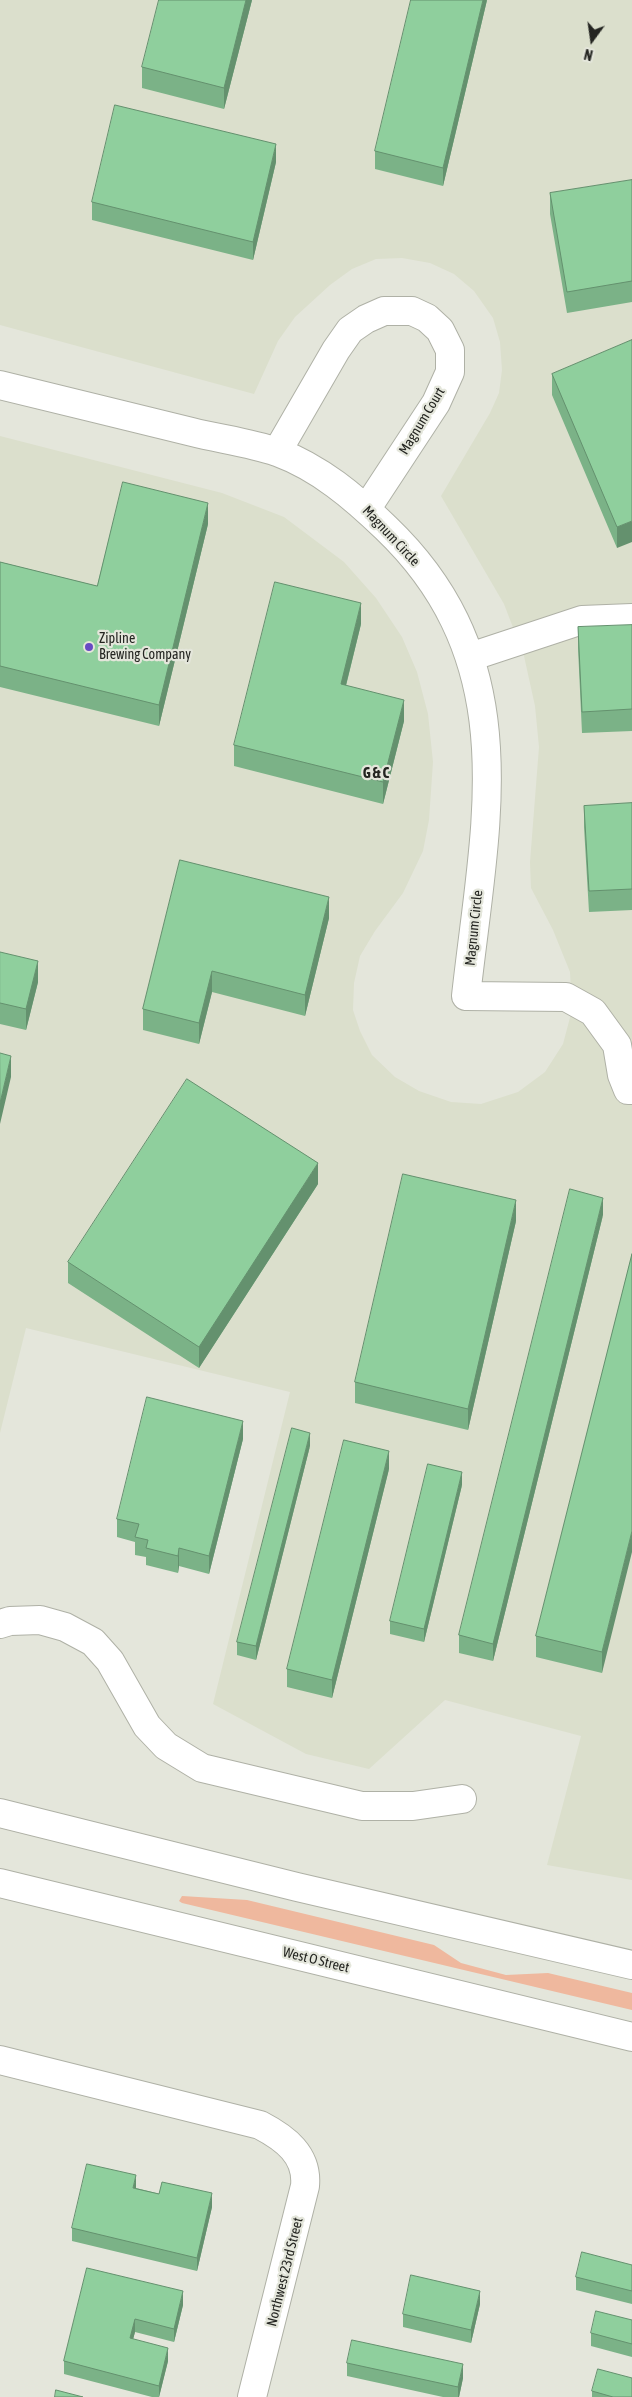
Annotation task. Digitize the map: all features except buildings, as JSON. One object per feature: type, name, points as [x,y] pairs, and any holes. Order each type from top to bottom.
[{"type":"street","name":"Magnum Court","points":[[277,452],[336,350],[350,330],[366,319],[384,311],[412,311],[427,318],[440,330],[450,350],[450,372],[436,403],[367,508]]},
{"type":"street","name":"Magnum Circle","points":[[0,385],[277,452],[329,478],[367,508],[404,545],[434,584],[459,628],[477,676],[486,726],[488,766],[486,820],[466,996],[566,997],[593,1012],[617,1045],[622,1075],[628,1090],[632,1090]]},
{"type":"street","points":[[470,657],[582,620],[632,618]]},
{"type":"street","points":[[0,1624],[10,1620],[40,1620],[65,1627],[93,1642],[110,1661],[147,1726],[166,1746],[202,1768],[362,1806],[414,1806],[462,1799]]},
{"type":"street","points":[[0,1813],[297,1887],[632,1965]]},
{"type":"street","name":"West O Street","points":[[0,1884],[632,2037]]},
{"type":"street","name":"Northwest 23rd Street","points":[[0,2060],[260,2125],[281,2136],[293,2148],[304,2167],[305,2186],[252,2397]]},
{"type":"shaded area","points":[[0,0],[632,0],[632,1880],[547,1865],[581,1736],[445,1700],[369,1769],[306,1754],[213,1704],[290,1392],[26,1328],[0,1433],[0,436],[222,493],[284,517],[344,562],[376,598],[402,637],[417,672],[428,714],[433,762],[429,820],[423,851],[403,893],[375,931],[360,956],[354,983],[353,1010],[360,1031],[372,1055],[395,1077],[419,1091],[451,1102],[481,1104],[518,1092],[545,1072],[563,1044],[572,1010],[570,972],[553,930],[531,888],[530,862],[539,747],[535,706],[524,656],[504,604],[441,496],[490,413],[499,393],[502,370],[500,342],[493,318],[474,291],[454,274],[430,263],[402,258],[376,259],[352,269],[330,285],[295,317],[278,341],[254,394],[0,325]]},
{"type":"shaded area","points":[[182,1896],[247,1900],[434,1945],[461,1963],[506,1975],[548,1973],[632,1993],[632,2010],[182,1903],[179,1901]]},
{"type":"place","name":"Zipline Brewing Company","points":[[89,647]]},
{"type":"district","name":"G & C","points":[[376,773]]}]
